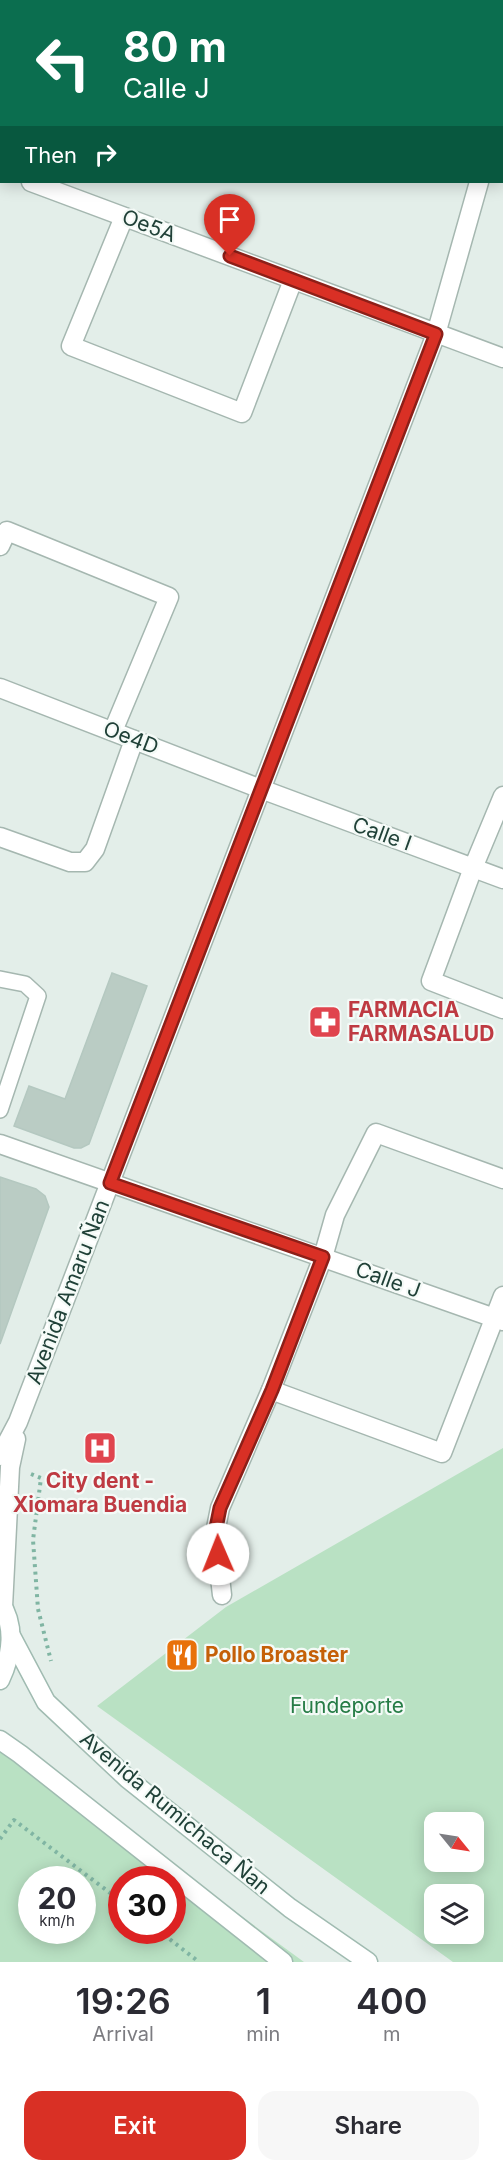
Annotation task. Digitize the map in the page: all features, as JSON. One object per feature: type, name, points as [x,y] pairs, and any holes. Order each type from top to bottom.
[{"type":"street","name":"Oe5A","points":[[34,183],[503,358]]},
{"type":"street","name":"Avenida Amaru Ñan","points":[[11,1636],[2,1605],[5,1462],[18,1422],[436,334],[479,183]]},
{"type":"street","points":[[124,216],[71,346],[242,413],[293,280]]},
{"type":"street","points":[[0,546],[7,531],[169,597],[113,731]]},
{"type":"street","name":"Oe4D","points":[[0,688],[261,789]]},
{"type":"street","points":[[0,837],[70,862],[85,862],[95,849],[134,740]]},
{"type":"street","name":"Calle I","points":[[261,789],[503,879]]},
{"type":"street","points":[[503,796],[473,868],[431,981],[503,1009]]},
{"type":"street","points":[[222,1595],[215,1533],[220,1508],[272,1390],[323,1257],[335,1215],[376,1133],[503,1179]]},
{"type":"street","name":"Calle J","points":[[0,1144],[499,1320]]},
{"type":"street","points":[[272,1390],[442,1453],[499,1320],[503,1296]]},
{"type":"street","points":[[0,1680],[8,1662],[11,1636]]},
{"type":"street","name":"Avenida Rumichaca Ñan","points":[[11,1636],[38,1689],[56,1713],[128,1779],[290,1908],[368,1962]]},
{"type":"street","points":[[0,1740],[283,1962]]},
{"type":"lane","points":[[0,979],[25,984],[38,996],[0,1110]]},
{"type":"path","points":[[5,1462],[41,1478],[33,1540],[38,1609],[52,1659],[38,1689]]},
{"type":"path","points":[[0,1839],[14,1820],[108,1891]]},
{"type":"path","points":[[176,1944],[199,1962]]},
{"type":"green space","name":"Fundeporte","points":[[503,1448],[503,1962],[453,1962],[428,1944],[484,1944],[484,1884],[424,1884],[424,1941],[97,1706],[226,1607]]},
{"type":"green space","points":[[0,1749],[20,1754],[173,1866],[108,1866],[108,1944],[186,1944],[186,1876],[304,1962],[0,1962]]},
{"type":"building","points":[[112,973],[147,986],[89,1144],[81,1148],[74,1148],[14,1126],[29,1086],[65,1099]]},
{"type":"building","points":[[0,1177],[36,1189],[45,1196],[49,1207],[0,1344]]},
{"type":"place","name":"FARMACIA FARMASALUD","points":[[325,1022]]},
{"type":"place","name":"City dent - Xiomara Buendia","points":[[100,1448]]},
{"type":"place","name":"Pollo Broaster","points":[[182,1655]]},
{"type":"route","points":[[218,1554],[215,1533],[220,1508],[272,1390],[323,1257],[110,1183],[436,334],[230,256]]}]
